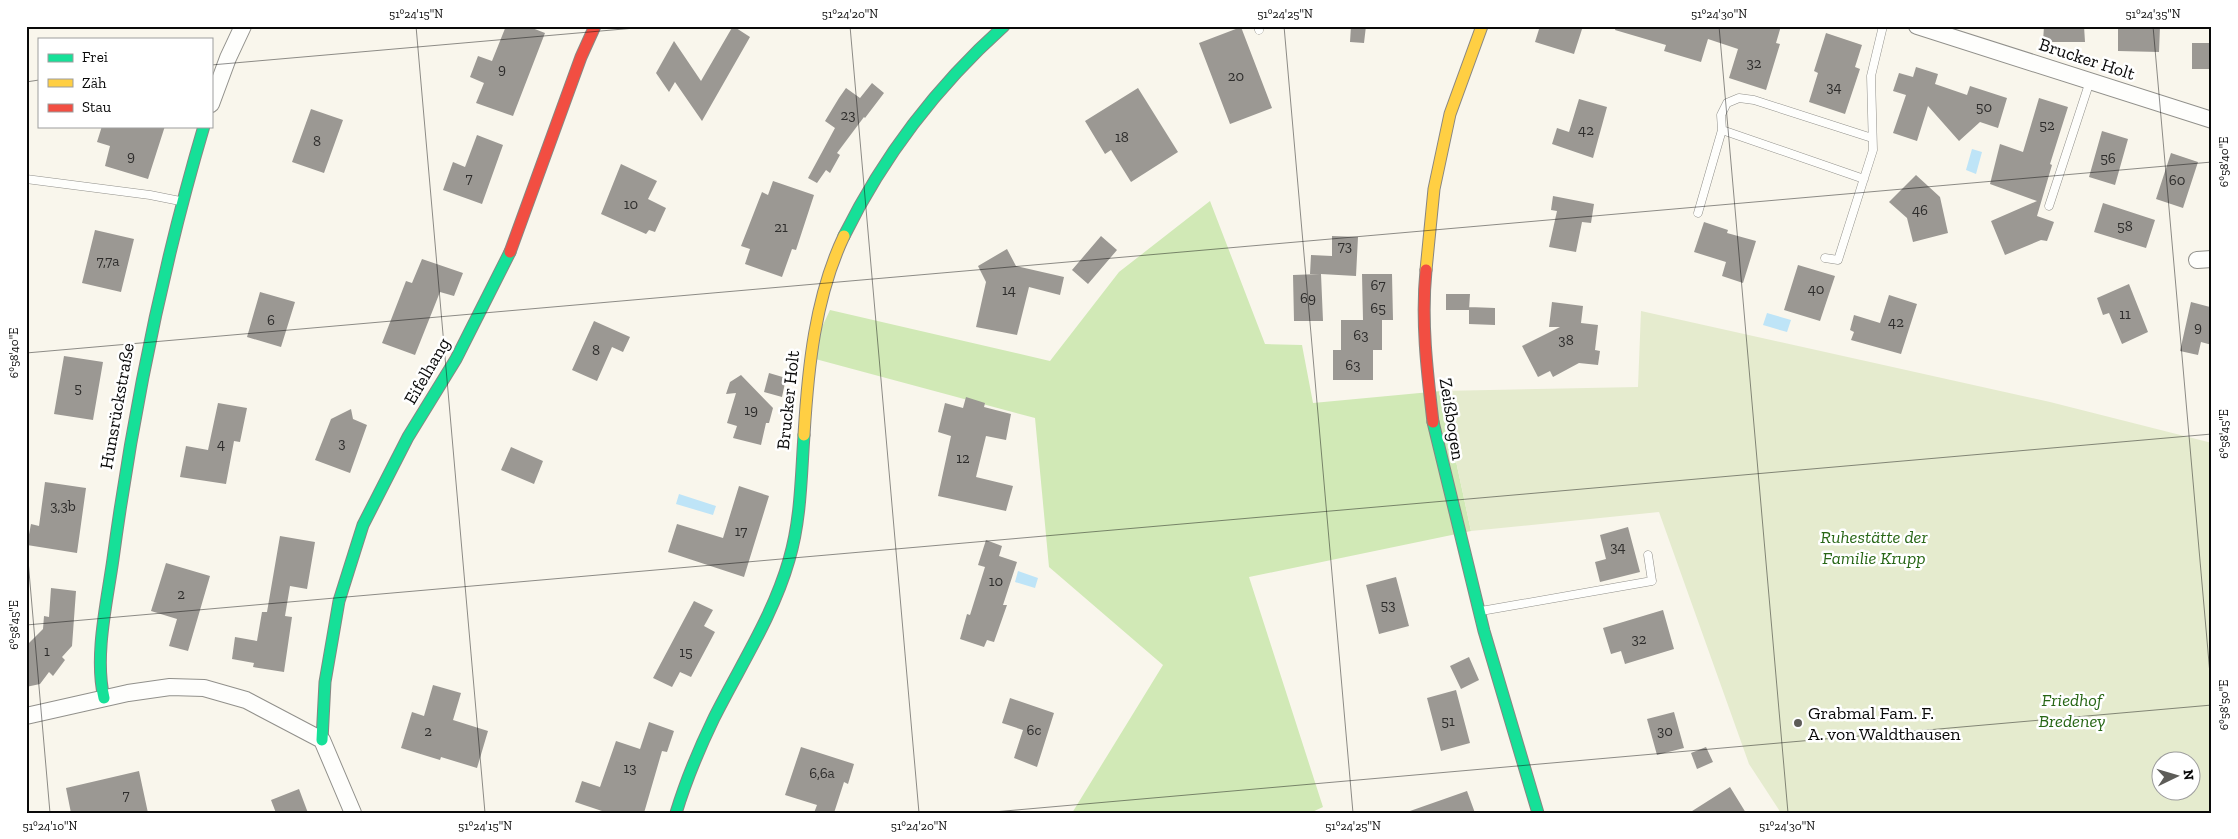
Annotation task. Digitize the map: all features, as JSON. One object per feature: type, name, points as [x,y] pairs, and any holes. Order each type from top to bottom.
[{"type":"street","points":[[212,101],[242,26]]},
{"type":"street","name":"Eifelhang","points":[[322,740],[324,682],[339,601],[363,525],[408,436],[456,359],[508,257],[581,57],[595,26]]},
{"type":"street","name":"Brucker Holt","points":[[676,813],[699,748],[769,614],[790,558],[795,531],[815,331],[829,276],[850,222],[871,183],[896,145],[965,63],[1004,26]]},
{"type":"street","name":"Zeißbogen","points":[[1482,26],[1450,114],[1434,189],[1424,301],[1426,367],[1434,429],[1479,611],[1538,813]]},
{"type":"street","name":"Brucker Holt","points":[[1920,27],[2212,120]]},
{"type":"street","name":"Hunsrückstraße","points":[[104,698],[100,681],[100,652],[128,454],[153,322],[182,202],[203,128]]},
{"type":"street","points":[[26,716],[104,698],[170,687],[204,688],[246,700],[322,740],[353,813]]},
{"type":"lane","points":[[1825,258],[1838,260],[1873,150],[1871,76],[1883,26]]},
{"type":"lane","points":[[2049,206],[2090,81]]},
{"type":"lane","points":[[1698,213],[1722,130],[1722,115],[1727,103],[1739,98],[1754,100],[1872,138]]},
{"type":"lane","points":[[1722,130],[1864,179]]},
{"type":"lane","points":[[26,179],[150,195],[182,202]]},
{"type":"lane","points":[[1479,611],[1652,581],[1648,555]]},
{"type":"green space","points":[[1210,201],[1265,344],[1302,345],[1313,403],[1441,391],[1471,531],[1249,577],[1323,807],[1310,813],[1072,813],[1163,665],[1049,567],[1035,418],[808,357],[830,310],[1050,361],[1119,272]]},
{"type":"green space","name":"Friedhof Bredeney","points":[[1641,311],[2050,402],[2212,443],[2212,813],[1781,813],[1749,764],[1659,512],[1471,531],[1441,391],[1638,387]]},
{"type":"water","points":[[1972,149],[1982,152],[1976,174],[1966,170]]},
{"type":"water","points":[[1767,313],[1791,320],[1787,332],[1763,325]]},
{"type":"water","points":[[679,494],[716,506],[713,515],[676,504]]},
{"type":"water","points":[[1018,571],[1038,578],[1035,588],[1015,582]]},
{"type":"building","points":[[506,26],[527,26],[545,33],[513,116],[476,103],[484,83],[470,77],[478,56],[492,61]]},
{"type":"building","points":[[733,26],[750,37],[702,121],[675,82],[669,92],[656,73],[674,41],[701,81]]},
{"type":"building","points":[[1351,26],[1366,26],[1364,43],[1350,42]]},
{"type":"building","points":[[1540,26],[1583,26],[1574,54],[1535,42]]},
{"type":"building","points":[[1616,26],[1781,26],[1776,43],[1780,44],[1766,90],[1729,78],[1738,49],[1708,39],[1701,62],[1664,51],[1666,45],[1615,30]]},
{"type":"building","points":[[2044,26],[2084,26],[2085,42],[2043,42]]},
{"type":"building","points":[[2118,26],[2160,26],[2159,52],[2118,51]]},
{"type":"building","points":[[1241,27],[1272,108],[1230,124],[1199,43]]},
{"type":"building","points":[[1826,33],[1862,45],[1855,67],[1860,69],[1845,114],[1809,102],[1818,73],[1814,71]]},
{"type":"building","points":[[2192,43],[2212,43],[2212,69],[2192,69]]},
{"type":"building","points":[[1916,67],[1938,74],[1935,84],[1967,95],[1970,86],[2007,98],[1998,128],[1980,122],[1959,141],[1928,106],[1917,141],[1893,133],[1906,95],[1893,91],[1899,73],[1913,77]]},
{"type":"building","points":[[872,83],[884,93],[837,153],[840,155],[830,173],[826,170],[817,183],[808,178],[835,128],[825,121],[839,98],[846,88],[860,98]]},
{"type":"building","points":[[1138,88],[1178,152],[1131,182],[1111,150],[1105,154],[1085,121]]},
{"type":"building","points":[[2039,98],[2068,107],[2050,164],[2052,165],[2037,216],[2054,222],[2047,241],[2041,240],[2005,255],[1991,221],[2037,201],[1990,184],[2000,144],[2023,152]]},
{"type":"building","points":[[1579,99],[1607,107],[1593,158],[1552,144],[1557,128],[1569,132]]},
{"type":"building","points":[[311,109],[343,120],[324,173],[292,162]]},
{"type":"building","points":[[101,128],[164,128],[148,179],[105,166],[110,146],[97,142]]},
{"type":"building","points":[[2102,131],[2128,139],[2115,185],[2089,177]]},
{"type":"building","points":[[477,135],[503,145],[482,204],[443,190],[453,162],[465,167]]},
{"type":"building","points":[[2171,153],[2198,162],[2183,208],[2156,199]]},
{"type":"building","points":[[621,164],[657,181],[648,199],[666,208],[655,232],[649,230],[646,234],[601,214]]},
{"type":"building","points":[[1916,175],[1940,197],[1948,233],[1913,242],[1907,218],[1889,202]]},
{"type":"building","points":[[773,181],[814,195],[796,250],[792,249],[782,277],[745,264],[750,249],[741,246],[762,192],[768,195]]},
{"type":"building","points":[[1553,196],[1594,204],[1591,223],[1582,222],[1576,252],[1549,247],[1557,211],[1551,210]]},
{"type":"building","points":[[2103,203],[2155,220],[2146,248],[2094,232]]},
{"type":"building","points":[[1704,222],[1728,230],[1727,233],[1756,241],[1743,283],[1722,276],[1726,262],[1694,252]]},
{"type":"building","points":[[95,230],[134,239],[121,292],[82,283]]},
{"type":"building","points":[[1101,236],[1117,250],[1088,284],[1072,270]]},
{"type":"building","points":[[1332,236],[1358,237],[1356,276],[1321,274],[1323,321],[1294,321],[1293,275],[1320,274],[1310,274],[1311,255],[1332,256]]},
{"type":"building","points":[[1007,249],[1016,266],[1064,277],[1060,295],[1029,287],[1017,335],[976,327],[986,282],[978,266]]},
{"type":"building","points":[[422,259],[463,273],[454,296],[440,292],[415,355],[382,343],[406,281],[412,283]]},
{"type":"building","points":[[1798,265],[1835,276],[1820,321],[1784,310]]},
{"type":"building","points":[[1362,274],[1392,274],[1393,320],[1382,320],[1382,350],[1373,350],[1373,380],[1333,380],[1333,350],[1341,350],[1341,320],[1363,320]]},
{"type":"building","points":[[2129,284],[2148,332],[2122,344],[2109,313],[2103,315],[2097,298]]},
{"type":"building","points":[[260,292],[295,302],[281,347],[247,337]]},
{"type":"building","points":[[1446,294],[1470,294],[1469,310],[1446,310]]},
{"type":"building","points":[[1889,295],[1917,304],[1901,354],[1851,340],[1854,332],[1850,330],[1854,315],[1880,323]]},
{"type":"building","points":[[1552,302],[1583,306],[1581,323],[1598,325],[1595,350],[1600,351],[1598,365],[1579,363],[1553,377],[1550,371],[1538,377],[1522,346],[1560,327],[1549,327]]},
{"type":"building","points":[[2191,302],[2210,307],[2212,315],[2212,345],[2201,342],[2198,355],[2180,351]]},
{"type":"building","points":[[1469,307],[1495,308],[1495,325],[1469,324]]},
{"type":"building","points":[[594,321],[630,337],[623,352],[612,347],[597,381],[572,370]]},
{"type":"building","points":[[64,356],[103,362],[93,420],[54,414]]},
{"type":"building","points":[[769,373],[786,378],[782,397],[764,392]]},
{"type":"building","points":[[741,375],[773,408],[769,423],[766,423],[761,445],[733,438],[737,426],[727,423],[736,393],[726,394],[730,382]]},
{"type":"building","points":[[966,397],[985,403],[984,407],[1011,414],[1006,440],[986,436],[976,477],[1013,486],[1006,511],[938,496],[951,436],[938,432],[945,403],[963,408]]},
{"type":"building","points":[[218,403],[247,408],[240,442],[234,441],[226,484],[180,477],[186,446],[208,450]]},
{"type":"building","points":[[351,409],[353,419],[367,425],[350,473],[315,460],[331,419]]},
{"type":"building","points":[[511,447],[543,461],[534,484],[501,470]]},
{"type":"building","points":[[45,482],[86,488],[77,553],[27,545],[31,524],[39,526]]},
{"type":"building","points":[[739,486],[769,496],[744,577],[668,552],[677,524],[723,538]]},
{"type":"building","points":[[1628,527],[1640,572],[1600,582],[1595,562],[1606,559],[1600,535]]},
{"type":"building","points":[[280,536],[315,542],[307,589],[290,586],[285,616],[292,617],[284,672],[253,667],[254,663],[232,659],[235,637],[257,641],[262,612],[267,612]]},
{"type":"building","points":[[986,540],[1002,546],[999,556],[1017,562],[1003,605],[1007,605],[994,642],[987,640],[984,647],[960,639],[967,614],[970,615],[985,567],[978,565]]},
{"type":"building","points":[[166,563],[210,576],[188,651],[169,646],[177,619],[151,611]]},
{"type":"building","points":[[1396,577],[1409,626],[1379,634],[1366,585]]},
{"type":"building","points":[[51,588],[76,591],[72,646],[62,657],[65,660],[53,676],[49,672],[40,684],[26,687],[26,646],[43,629],[44,616],[49,617]]},
{"type":"building","points":[[694,601],[713,610],[704,626],[715,632],[691,677],[680,672],[672,687],[653,678]]},
{"type":"building","points":[[1663,610],[1674,649],[1625,664],[1621,651],[1611,654],[1603,628]]},
{"type":"building","points":[[1469,657],[1479,680],[1461,689],[1450,666]]},
{"type":"building","points":[[433,685],[461,693],[453,720],[488,731],[477,768],[441,757],[440,760],[401,748],[412,712],[424,716]]},
{"type":"building","points":[[1456,690],[1470,743],[1441,751],[1427,698]]},
{"type":"building","points":[[1010,698],[1054,713],[1037,767],[1014,758],[1023,730],[1002,723]]},
{"type":"building","points":[[1674,712],[1684,748],[1657,755],[1647,719]]},
{"type":"building","points":[[649,722],[674,731],[667,752],[662,751],[644,813],[608,813],[575,802],[582,781],[600,787],[616,741],[640,749]]},
{"type":"building","points":[[801,747],[854,764],[848,784],[844,782],[834,813],[814,813],[817,805],[785,795]]},
{"type":"building","points":[[1706,747],[1713,762],[1697,769],[1691,753]]},
{"type":"building","points":[[139,771],[148,813],[71,813],[66,788]]},
{"type":"building","points":[[1730,787],[1746,813],[1689,813]]},
{"type":"building","points":[[299,789],[308,813],[276,813],[271,800]]},
{"type":"building","points":[[1467,791],[1475,813],[1411,813],[1410,811]]},
{"type":"traffic: fast","points":[[844,236],[876,177],[914,123],[956,73],[1004,26]]},
{"type":"traffic: fast","points":[[104,698],[100,665],[102,629],[130,449],[162,287],[203,128]]},
{"type":"traffic: fast","points":[[322,740],[325,682],[339,601],[363,525],[408,437],[456,359],[510,252]]},
{"type":"traffic: fast","points":[[1433,422],[1484,631],[1538,813]]},
{"type":"traffic: fast","points":[[676,813],[688,777],[708,730],[765,621],[782,581],[796,530],[804,435]]},
{"type":"traffic: slow","points":[[1426,270],[1434,189],[1450,114],[1482,26]]},
{"type":"traffic: slow","points":[[804,435],[811,359],[820,308],[826,283],[844,236]]},
{"type":"traffic: jam","points":[[510,252],[581,57],[595,26]]},
{"type":"traffic: jam","points":[[1426,270],[1424,327],[1433,422]]},
{"type":"place","name":"Grabmal Fam. F. A. von Waldthausen","points":[[1798,723]]},
{"type":"park label","name":"Ruhestätte der Familie Krupp","points":[[1874,547]]}]
